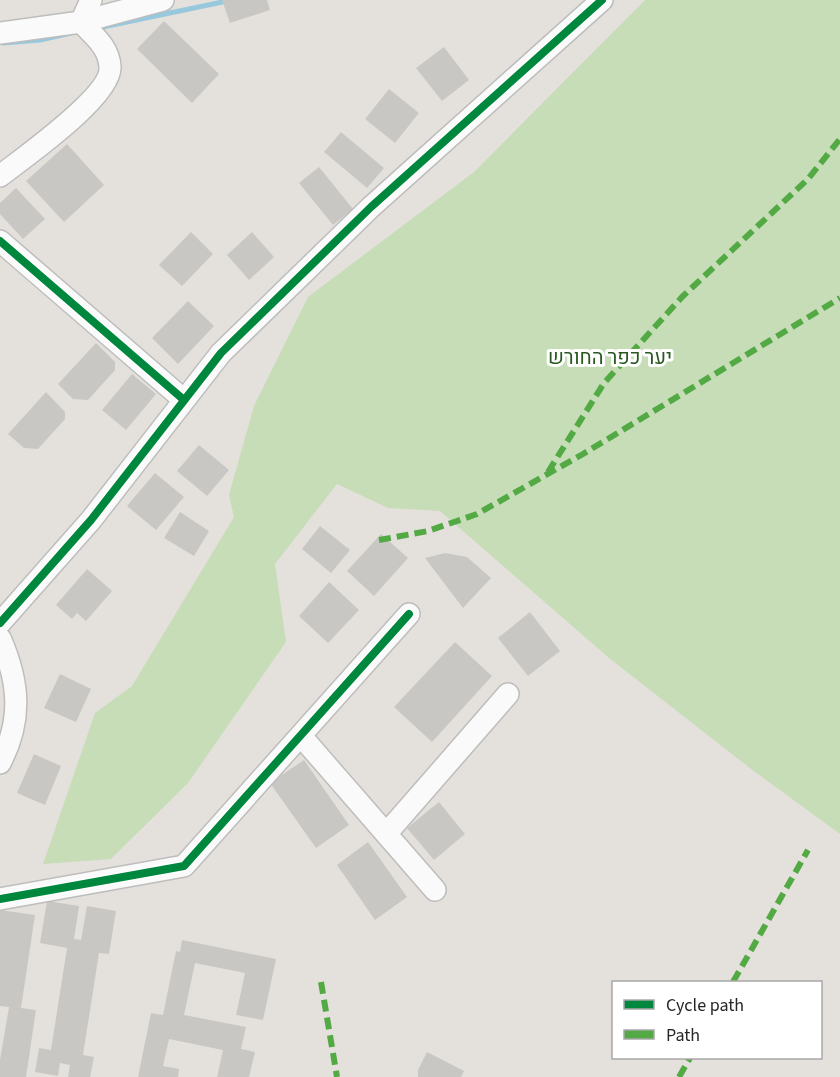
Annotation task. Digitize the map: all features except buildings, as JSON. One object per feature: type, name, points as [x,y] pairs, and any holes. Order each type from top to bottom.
[{"type":"street","points":[[81,22],[91,0]]},
{"type":"street","points":[[0,33],[81,22],[163,0]]},
{"type":"street","points":[[0,623],[91,520],[221,353],[371,207],[602,0]]},
{"type":"street","points":[[0,176],[85,109],[102,88],[111,69],[105,47],[81,22]]},
{"type":"street","points":[[0,241],[184,400]]},
{"type":"street","points":[[0,899],[184,866],[409,615]]},
{"type":"street","points":[[0,638],[10,660],[15,684],[16,719],[0,763]]},
{"type":"street","points":[[386,834],[508,694]]},
{"type":"street","points":[[301,736],[435,890]]},
{"type":"green space","name":"יער כפר החורש","points":[[645,0],[840,0],[840,834],[755,772],[609,658],[440,511],[388,508],[337,484],[275,564],[286,642],[188,783],[111,859],[43,864],[95,713],[132,686],[234,517],[229,495],[254,406],[308,297],[474,172]]},
{"type":"waterway","points":[[98,28],[232,0]]},
{"type":"waterway","points":[[3,43],[40,40],[71,33]]},
{"type":"marked path","points":[[548,472],[604,383],[682,297],[808,179],[840,139]]},
{"type":"marked path","points":[[379,540],[428,531],[477,514],[583,454],[840,298]]},
{"type":"marked path","points":[[734,981],[808,850]]},
{"type":"marked path","points":[[321,982],[337,1077]]},
{"type":"marked path","points":[[679,1077],[689,1059]]},
{"type":"cycle path","points":[[0,623],[91,520],[221,353],[371,207],[602,0]]},
{"type":"cycle path","points":[[0,241],[184,400]]},
{"type":"cycle path","points":[[0,899],[184,866],[409,614]]}]
